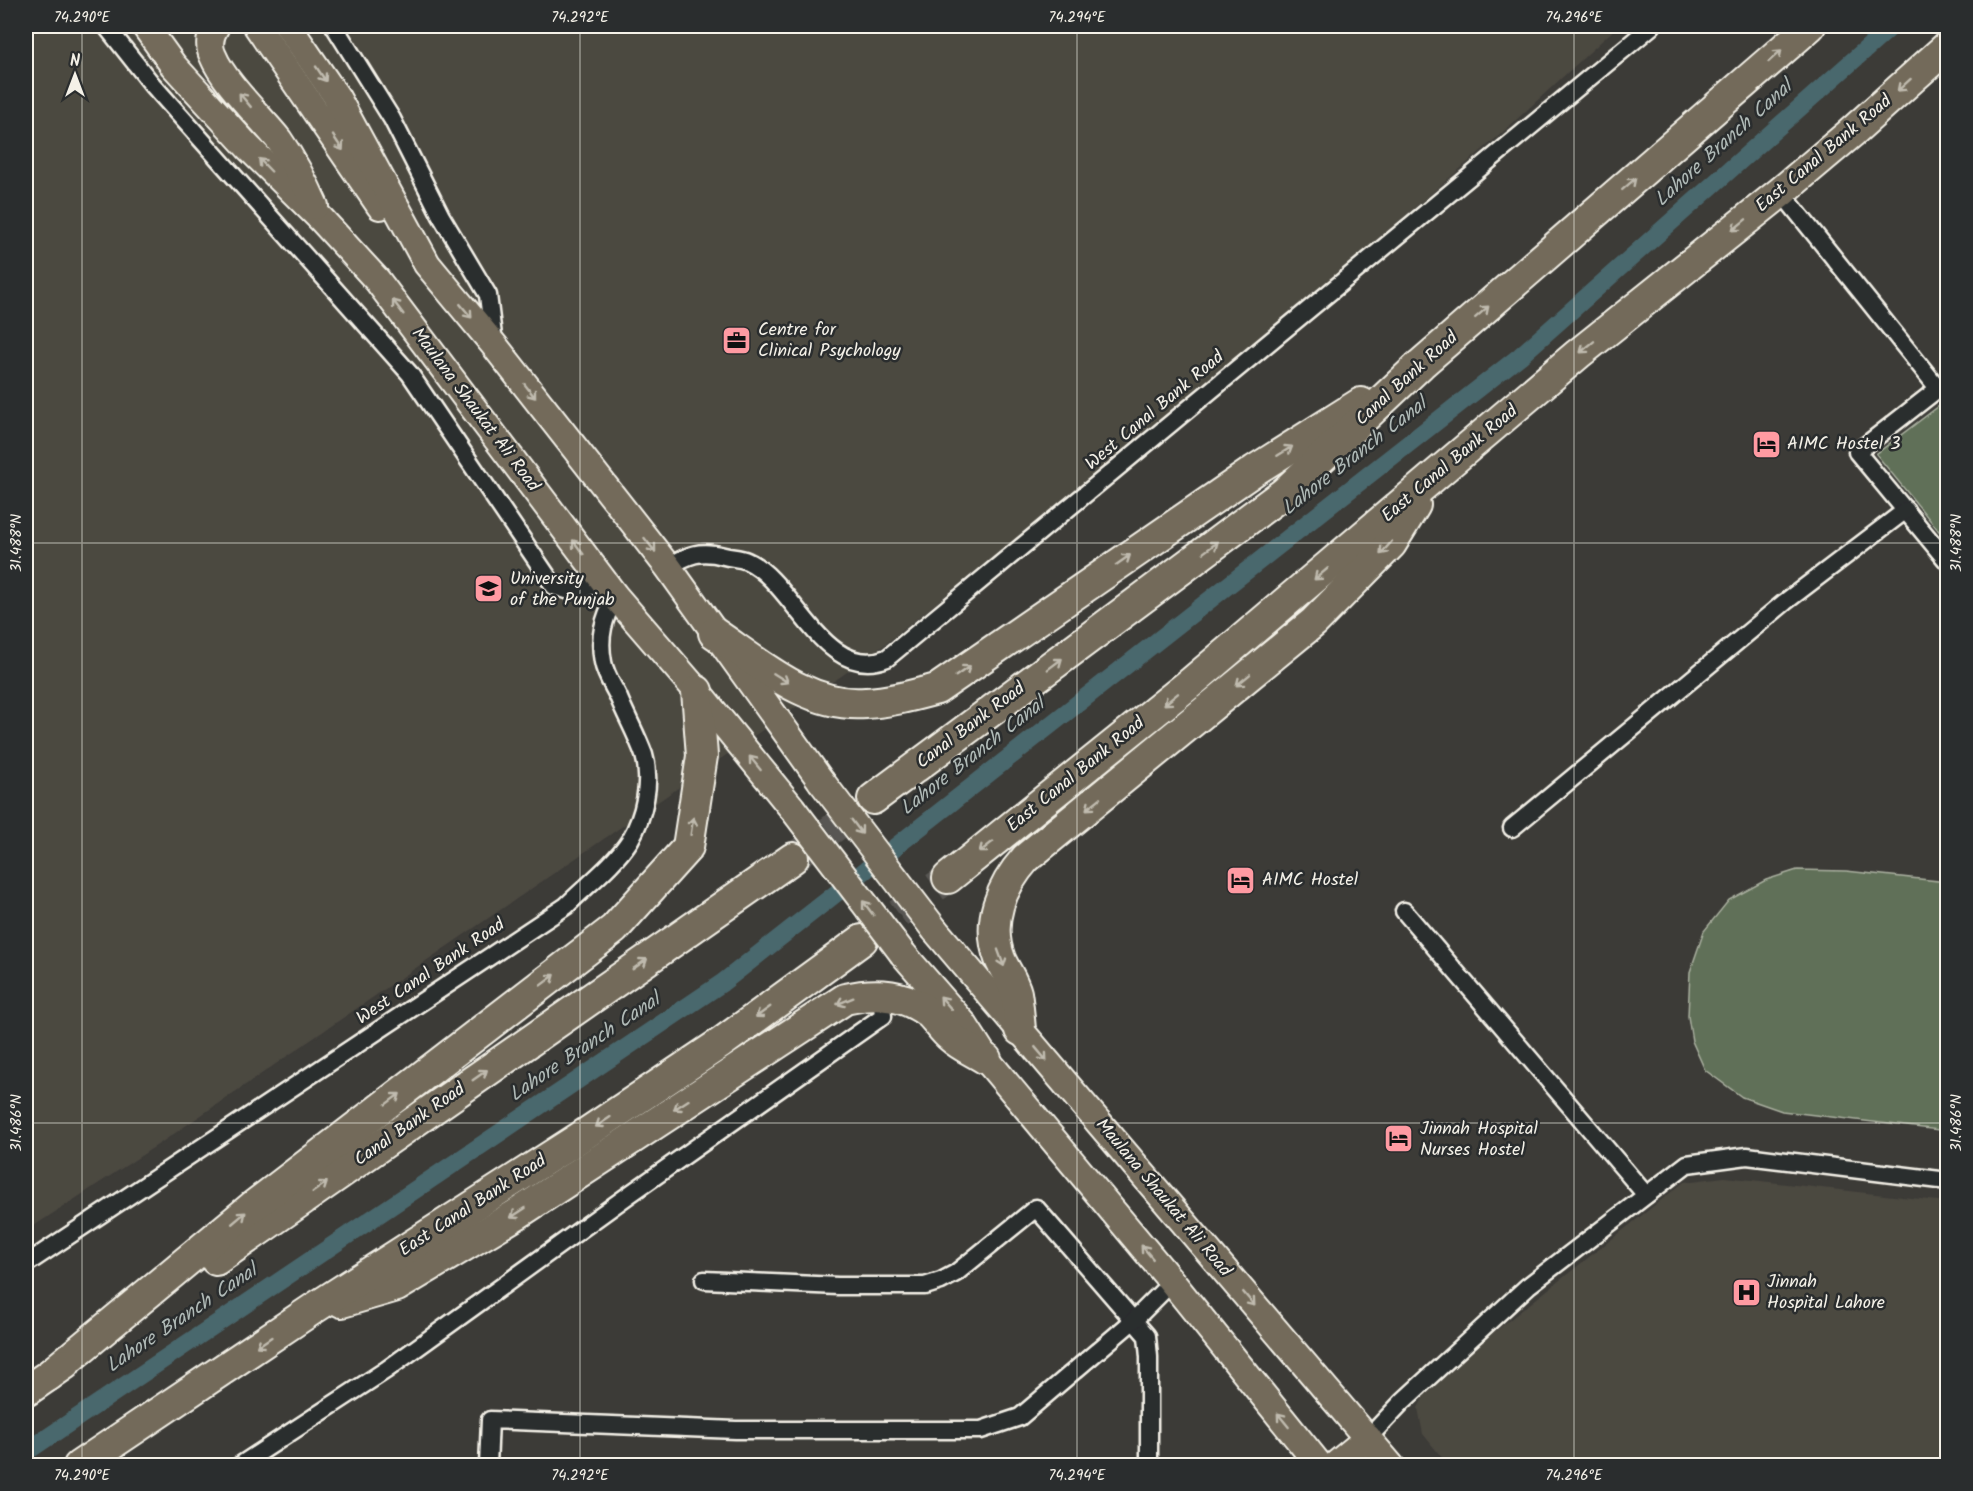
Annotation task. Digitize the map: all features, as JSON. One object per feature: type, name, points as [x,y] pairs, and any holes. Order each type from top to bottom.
[{"type":"highway","name":"Canal Bank Road","points":[[873,800],[1285,492],[1421,364],[1810,26]]},
{"type":"highway","name":"East Canal Bank Road","points":[[948,878],[1194,681],[1578,354],[1781,192],[1851,133],[1947,46]]},
{"type":"highway","points":[[714,633],[793,685],[837,702],[864,704],[895,700],[937,689],[1255,470],[1421,364]]},
{"type":"highway","points":[[1020,1030],[1016,992],[1000,960],[995,941],[999,897],[1014,872],[1026,858],[1314,622],[1391,544],[1429,482]]},
{"type":"highway","points":[[37,1384],[252,1207],[614,929],[688,847],[702,756],[698,691]]},
{"type":"highway","name":"Canal Bank Road","points":[[37,1384],[793,858]]},
{"type":"highway","name":"East Canal Bank Road","points":[[79,1466],[721,1043],[862,940]]},
{"type":"highway","points":[[313,1310],[397,1286],[517,1214],[845,999],[862,995],[881,995],[899,997],[915,1003],[930,1014],[950,1037],[986,1059]]},
{"type":"main road","name":"Maulana Shaukat Ali Road","points":[[145,26],[173,65],[248,147],[321,219],[377,280],[610,590],[698,691],[792,808],[903,954],[963,1023],[986,1059]]},
{"type":"main road","points":[[216,26],[212,33],[210,46],[217,64],[279,141],[303,180],[321,219]]},
{"type":"main road","points":[[257,26],[391,222],[418,249]]},
{"type":"main road","points":[[288,26],[336,96],[428,264],[668,567],[714,633]]},
{"type":"main road","name":"Maulana Shaukat Ali Road","points":[[714,633],[821,781],[935,930],[1391,1466]]},
{"type":"main road","points":[[986,1059],[1172,1282],[1320,1466]]},
{"type":"main road","points":[[1334,1466],[1368,1438]]},
{"type":"street","points":[[106,26],[151,82],[410,374],[554,586],[570,591],[610,590]]},
{"type":"street","points":[[334,26],[392,119],[441,216],[488,296],[494,345]]},
{"type":"street","name":"West Canal Bank Road","points":[[668,567],[686,555],[709,552],[747,561],[764,573],[822,639],[840,652],[857,662],[875,663],[887,658],[1652,26]]},
{"type":"street","points":[[1781,192],[1943,385],[1857,452],[1947,562]]},
{"type":"street","points":[[1512,828],[1785,602],[1906,510]]},
{"type":"street","name":"West Canal Bank Road","points":[[26,1264],[566,906],[616,858],[630,840],[639,820],[648,778],[644,756],[603,664],[601,642],[610,590]]},
{"type":"street","points":[[1404,911],[1646,1195]]},
{"type":"street","points":[[239,1466],[386,1370],[883,1016],[881,995]]},
{"type":"street","points":[[1368,1438],[1403,1401],[1528,1286],[1687,1164],[1747,1156],[1947,1181]]},
{"type":"street","points":[[704,1281],[838,1286],[925,1286],[956,1273],[1036,1208],[1147,1336],[1149,1466]]},
{"type":"street","points":[[488,1466],[490,1420],[736,1431],[981,1430],[1020,1417],[1134,1320],[1172,1282]]},
{"type":"shaded area","name":"University of the Punjab","points":[[26,26],[1618,26],[1501,134],[1151,433],[872,655],[162,1142],[26,1231]]},
{"type":"shaded area","name":"Jinnah Hospital Lahore","points":[[1724,1177],[1947,1202],[1947,1465],[1448,1465],[1423,1434],[1418,1408],[1431,1382],[1684,1182]]},
{"type":"green space","points":[[1947,400],[1947,541],[1876,454]]},
{"type":"green space","points":[[1797,870],[1846,871],[1947,882],[1947,1131],[1782,1111],[1742,1097],[1705,1070],[1692,1041],[1688,1016],[1690,972],[1704,931],[1729,900],[1766,880]]},
{"type":"waterway","name":"Lahore Branch Canal","points":[[26,1452],[722,983],[1520,356],[1892,26]]},
{"type":"tunnel","points":[[793,858],[873,799]]},
{"type":"tunnel","points":[[862,940],[948,878]]},
{"type":"place","name":"Centre for Clinical Psychology","points":[[737,340]]},
{"type":"place","name":"AIMC Hostel 3","points":[[1766,444]]},
{"type":"place","name":"University of the Punjab","points":[[489,589]]},
{"type":"place","name":"AIMC Hostel","points":[[1241,880]]},
{"type":"place","name":"Jinnah Hospital Nurses Hostel","points":[[1399,1139]]},
{"type":"place","name":"Jinnah Hospital Lahore","points":[[1746,1292]]}]
